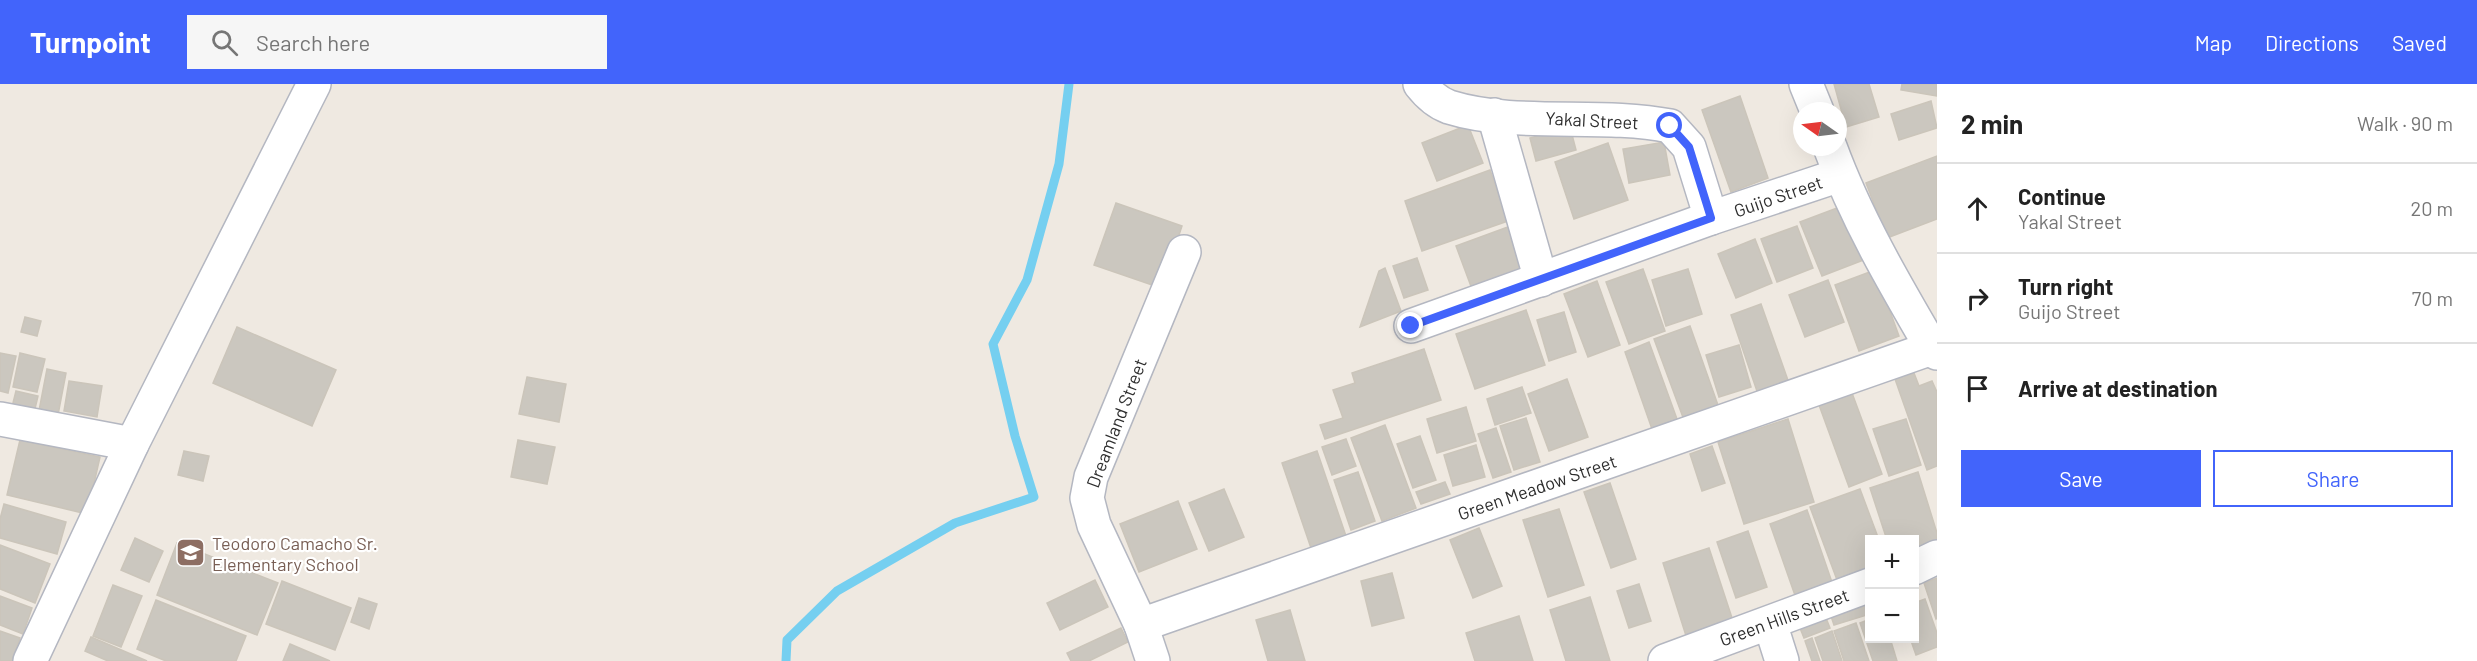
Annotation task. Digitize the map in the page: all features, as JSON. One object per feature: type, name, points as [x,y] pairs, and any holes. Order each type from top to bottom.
[{"type":"street","points":[[30,661],[132,444],[314,84]]},
{"type":"street","name":"Yakal Street","points":[[1420,84],[1432,97],[1447,106],[1494,115],[1670,126],[1689,147],[1711,218]]},
{"type":"street","points":[[1806,84],[1813,102]]},
{"type":"street","points":[[1494,115],[1541,280]]},
{"type":"street","points":[[1835,161],[1878,255],[1934,351]]},
{"type":"street","name":"Guijo Street","points":[[1411,326],[1711,218],[1835,161]]},
{"type":"street","name":"Dreamland Street","points":[[1153,661],[1141,625],[1094,525],[1087,498],[1091,477],[1184,252]]},
{"type":"street","name":"Green Meadow Street","points":[[1141,625],[1934,351]]},
{"type":"street","points":[[0,419],[132,444]]},
{"type":"street","points":[[1919,566],[1937,557]]},
{"type":"street","name":"Green Hills Street","points":[[1665,661],[1865,587]]},
{"type":"street","points":[[1770,623],[1782,661]]},
{"type":"building","points":[[1834,84],[1869,84],[1879,117],[1847,127],[1847,102],[1839,102]]},
{"type":"building","points":[[1902,84],[1937,84],[1937,96],[1901,90]]},
{"type":"building","points":[[1740,96],[1768,178],[1731,192],[1702,110]]},
{"type":"building","points":[[1931,101],[1937,128],[1899,140],[1891,114]]},
{"type":"building","points":[[1468,125],[1483,163],[1437,181],[1422,143]]},
{"type":"building","points":[[1570,127],[1576,150],[1536,161],[1530,138]]},
{"type":"building","points":[[1664,142],[1670,175],[1629,183],[1623,149]]},
{"type":"building","points":[[1608,143],[1628,200],[1574,219],[1555,162]]},
{"type":"building","points":[[1937,156],[1937,219],[1887,238],[1866,183]]},
{"type":"building","points":[[1490,170],[1508,221],[1422,251],[1405,201]]},
{"type":"building","points":[[1116,203],[1182,226],[1161,288],[1094,265]]},
{"type":"building","points":[[1845,205],[1866,259],[1822,276],[1800,222]]},
{"type":"building","points":[[1516,224],[1535,274],[1475,297],[1456,246]]},
{"type":"building","points":[[1797,226],[1813,268],[1777,282],[1761,239]]},
{"type":"building","points":[[1755,239],[1772,283],[1736,298],[1718,254]]},
{"type":"building","points":[[1417,258],[1428,290],[1404,298],[1393,266]]},
{"type":"building","points":[[1385,268],[1401,311],[1360,327],[1379,271]]},
{"type":"building","points":[[1643,269],[1665,331],[1629,344],[1606,282]]},
{"type":"building","points":[[1688,269],[1702,314],[1666,326],[1652,280]]},
{"type":"building","points":[[1875,270],[1899,336],[1859,351],[1835,285]]},
{"type":"building","points":[[1828,280],[1844,322],[1805,337],[1789,295]]},
{"type":"building","points":[[1597,281],[1620,345],[1588,357],[1564,294]]},
{"type":"building","points":[[1761,304],[1790,386],[1759,397],[1731,315]]},
{"type":"building","points":[[1526,310],[1545,365],[1475,389],[1456,334]]},
{"type":"building","points":[[1564,312],[1576,352],[1549,361],[1537,320]]},
{"type":"building","points":[[25,317],[41,321],[37,336],[21,332]]},
{"type":"building","points":[[1690,326],[1719,408],[1684,420],[1654,339]]},
{"type":"building","points":[[237,327],[336,370],[312,426],[213,383]]},
{"type":"building","points":[[1649,342],[1677,419],[1652,429],[1625,352]]},
{"type":"building","points":[[1739,345],[1751,387],[1719,397],[1706,355]]},
{"type":"building","points":[[1424,349],[1441,400],[1325,439],[1320,425],[1343,418],[1333,390],[1355,383],[1352,373]]},
{"type":"building","points":[[0,353],[16,356],[8,393],[0,391]]},
{"type":"building","points":[[20,353],[45,359],[37,392],[13,387]]},
{"type":"building","points":[[47,369],[66,373],[57,420],[38,416]]},
{"type":"building","points":[[1914,373],[1919,386],[1932,381],[1937,392],[1937,466],[1927,470],[1895,379]]},
{"type":"building","points":[[527,377],[566,384],[559,422],[519,414]]},
{"type":"building","points":[[1567,379],[1588,437],[1549,451],[1528,394]]},
{"type":"building","points":[[69,381],[102,386],[97,417],[64,411]]},
{"type":"building","points":[[1522,387],[1531,413],[1495,425],[1487,399]]},
{"type":"building","points":[[16,391],[38,396],[33,417],[11,411]]},
{"type":"building","points":[[1852,393],[1882,474],[1849,487],[1819,405]]},
{"type":"building","points":[[1466,407],[1476,441],[1437,453],[1427,419]]},
{"type":"building","points":[[1526,418],[1540,462],[1514,470],[1500,426]]},
{"type":"building","points":[[1788,419],[1814,502],[1744,524],[1718,442]]},
{"type":"building","points":[[1906,419],[1921,465],[1889,476],[1873,429]]},
{"type":"building","points":[[1385,425],[1416,508],[1382,521],[1351,438]]},
{"type":"building","points":[[1496,428],[1511,472],[1493,478],[1478,434]]},
{"type":"building","points":[[1420,436],[1436,480],[1413,488],[1397,444]]},
{"type":"building","points":[[1346,439],[1356,466],[1332,475],[1322,447]]},
{"type":"building","points":[[20,440],[100,457],[87,514],[7,495]]},
{"type":"building","points":[[518,440],[555,447],[547,484],[511,477]]},
{"type":"building","points":[[1476,445],[1485,477],[1453,486],[1444,455]]},
{"type":"building","points":[[1712,446],[1725,483],[1702,491],[1690,454]]},
{"type":"building","points":[[184,451],[209,456],[203,481],[178,475]]},
{"type":"building","points":[[1317,451],[1346,536],[1311,548],[1282,463]]},
{"type":"building","points":[[1358,472],[1375,521],[1351,530],[1334,480]]},
{"type":"building","points":[[1918,472],[1937,533],[1937,547],[1919,553],[1919,535],[1885,535],[1870,488]]},
{"type":"building","points":[[1445,482],[1450,494],[1421,504],[1416,492]]},
{"type":"building","points":[[1610,483],[1636,559],[1611,568],[1584,492]]},
{"type":"building","points":[[1224,489],[1244,537],[1209,551],[1189,503]]},
{"type":"building","points":[[1860,489],[1877,535],[1865,535],[1865,579],[1840,588],[1810,507]]},
{"type":"building","points":[[1178,501],[1197,549],[1139,572],[1120,524]]},
{"type":"building","points":[[4,504],[66,522],[57,554],[0,538],[0,519]]},
{"type":"building","points":[[1559,509],[1584,585],[1548,597],[1523,520]]},
{"type":"building","points":[[1807,510],[1834,588],[1797,601],[1770,524]]},
{"type":"building","points":[[1479,528],[1502,586],[1473,598],[1450,540]]},
{"type":"building","points":[[1748,531],[1767,587],[1736,598],[1717,542]]},
{"type":"building","points":[[135,538],[163,551],[149,582],[121,570]]},
{"type":"building","points":[[177,543],[278,583],[257,635],[157,595]]},
{"type":"building","points":[[0,545],[50,564],[35,603],[0,589]]},
{"type":"building","points":[[1709,548],[1735,627],[1688,642],[1663,563]]},
{"type":"building","points":[[1392,573],[1404,618],[1372,626],[1361,581]]},
{"type":"building","points":[[1937,578],[1937,618],[1936,619],[1924,583]]},
{"type":"building","points":[[1095,580],[1108,607],[1060,630],[1047,603]]},
{"type":"building","points":[[282,581],[351,608],[335,650],[266,624]]},
{"type":"building","points":[[1639,584],[1651,621],[1629,628],[1617,591]]},
{"type":"building","points":[[113,585],[142,596],[121,647],[93,636]]},
{"type":"building","points":[[1865,593],[1865,616],[1834,625],[1827,604]]},
{"type":"building","points":[[0,596],[32,608],[23,634],[0,625]]},
{"type":"building","points":[[1590,597],[1610,661],[1566,661],[1550,610]]},
{"type":"building","points":[[359,598],[377,604],[369,629],[351,622]]},
{"type":"building","points":[[1925,599],[1937,633],[1937,647],[1916,655],[1912,643],[1919,643],[1919,601]]},
{"type":"building","points":[[156,600],[246,636],[236,661],[166,661],[137,649]]},
{"type":"building","points":[[1822,608],[1830,628],[1804,638],[1796,618]]},
{"type":"building","points":[[1290,610],[1305,661],[1268,661],[1256,620]]},
{"type":"building","points":[[1519,616],[1533,661],[1475,661],[1466,633]]},
{"type":"building","points":[[1865,621],[1865,638],[1860,623]]},
{"type":"building","points":[[1856,623],[1869,661],[1844,661],[1834,631]]},
{"type":"building","points":[[1121,628],[1128,642],[1089,661],[1071,661],[1067,653]]},
{"type":"building","points":[[0,631],[20,638],[12,661],[0,661]]},
{"type":"building","points":[[1832,631],[1842,661],[1823,661],[1815,638]]},
{"type":"building","points":[[91,637],[147,661],[108,661],[85,651]]},
{"type":"building","points":[[1812,638],[1820,661],[1812,661],[1805,641]]},
{"type":"building","points":[[1867,643],[1892,643],[1897,661],[1873,661]]},
{"type":"building","points":[[290,644],[330,661],[283,661]]},
{"type":"waterway","points":[[786,661],[787,640],[837,591],[955,523],[1034,497],[1015,436],[993,344],[1027,280],[1059,164],[1069,84]]},
{"type":"place","name":"Teodoro Camacho Sr. Elementary School","points":[[191,553]]},
{"type":"route","points":[[1411,326],[1711,218],[1689,147],[1670,126]]}]
